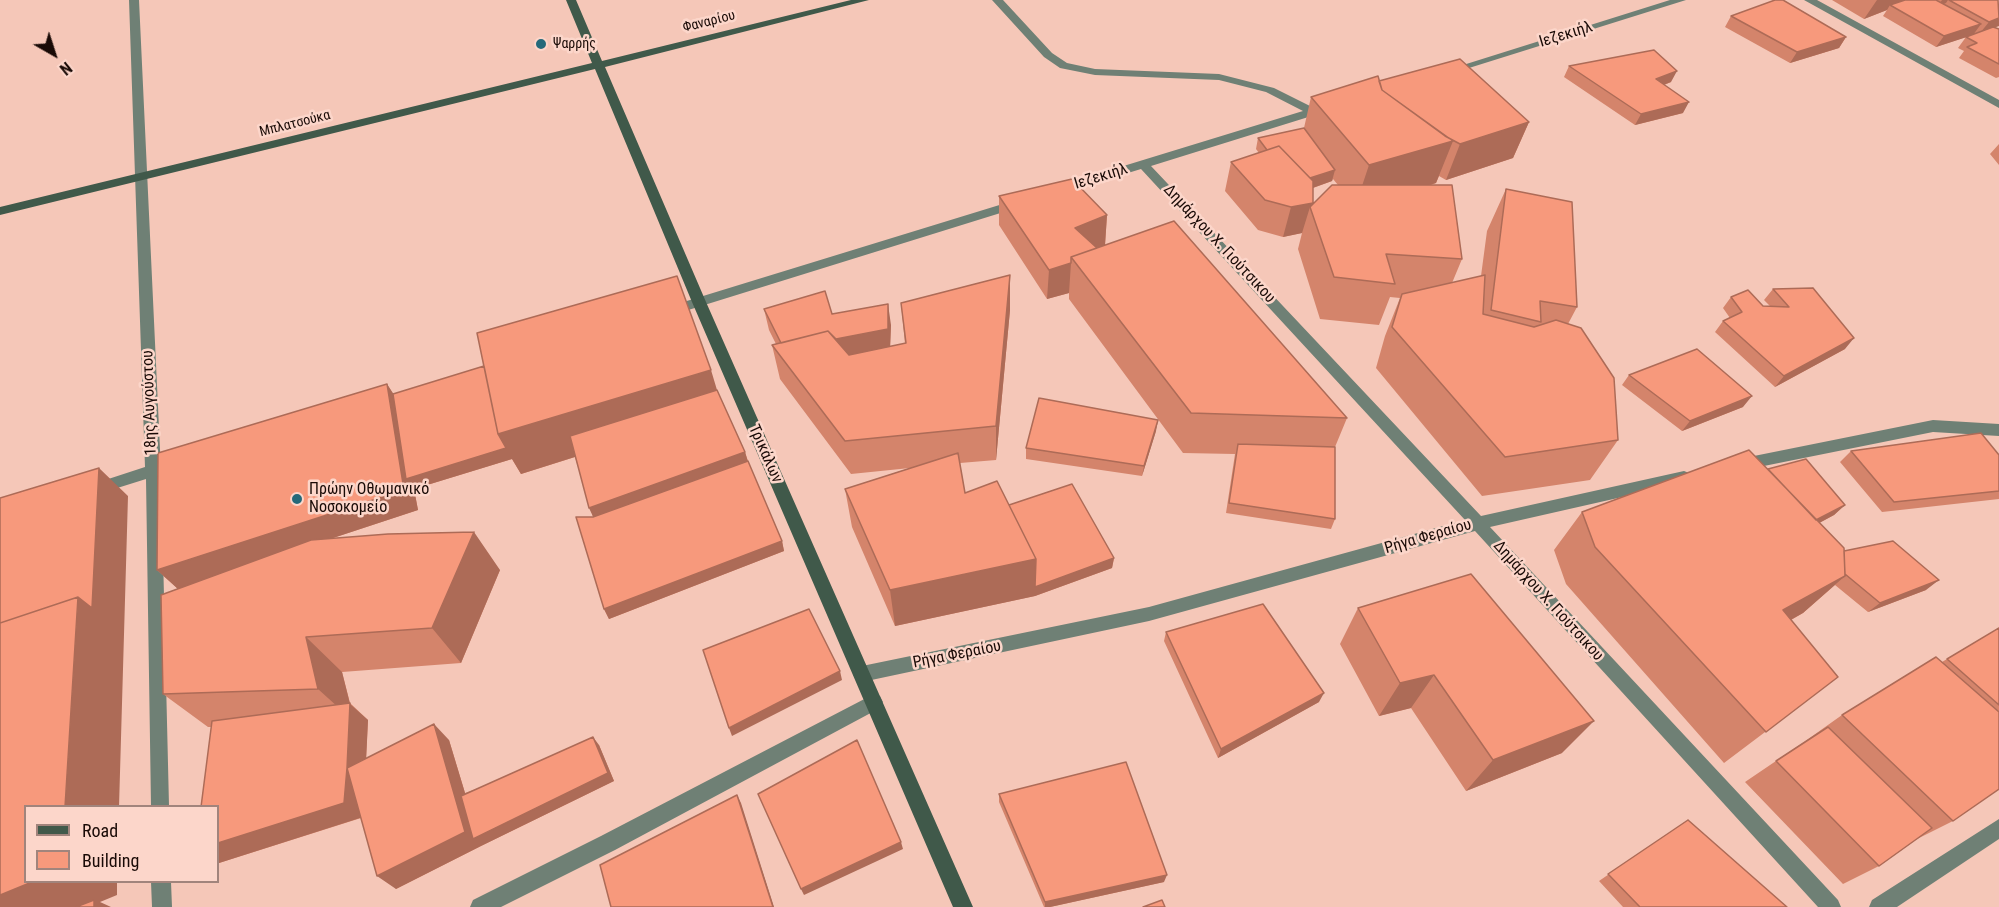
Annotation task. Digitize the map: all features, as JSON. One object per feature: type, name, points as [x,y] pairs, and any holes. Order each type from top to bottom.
[{"type":"main road","name":"Τρικάλων","points":[[571,0],[699,302],[963,907]]},
{"type":"main road","name":"Φαναρίου","points":[[597,65],[864,0]]},
{"type":"main road","name":"Μπλατσούκα","points":[[0,211],[597,65]]},
{"type":"street","name":"18ης Αυγούστου","points":[[134,0],[153,471],[160,805]]},
{"type":"street","points":[[997,0],[1048,55],[1064,66],[1095,72],[1219,77],[1270,90],[1314,112]]},
{"type":"street","name":"Ιεζεκιήλ","points":[[1436,75],[1681,0]]},
{"type":"street","points":[[1809,0],[1999,105]]},
{"type":"street","points":[[1983,96],[1999,91]]},
{"type":"street","name":"Ιεζεκιήλ","points":[[1052,193],[1336,105]]},
{"type":"street","name":"Δημάρχου Χ. Γιούτσικου","points":[[1143,164],[1831,907]]},
{"type":"street","points":[[654,316],[1029,200]]},
{"type":"street","points":[[1721,469],[1924,427],[1957,426],[1999,430]]},
{"type":"street","points":[[76,494],[153,471]]},
{"type":"street","name":"Ρήγα Φεραίου","points":[[862,674],[1160,612],[1477,523],[1698,474]]},
{"type":"street","points":[[480,907],[608,843],[874,702]]},
{"type":"street","points":[[1879,907],[1999,828]]},
{"type":"street","points":[[161,883],[162,907]]},
{"type":"building","points":[[1775,0],[1783,0],[1846,37],[1797,52],[1731,16]]},
{"type":"building","points":[[1905,0],[1936,0],[1981,24],[1944,36],[1890,5]]},
{"type":"building","points":[[1949,0],[1998,0],[1999,18],[1989,22]]},
{"type":"building","points":[[1993,27],[1999,29],[1999,64],[1967,47],[1977,43],[1966,37]]},
{"type":"building","points":[[1654,50],[1677,71],[1656,79],[1689,102],[1641,114],[1569,66]]},
{"type":"building","points":[[1460,59],[1529,122],[1460,144],[1445,136],[1382,90],[1379,81]]},
{"type":"building","points":[[1378,76],[1382,90],[1453,141],[1369,165],[1311,97]]},
{"type":"building","points":[[1304,128],[1335,170],[1310,178],[1279,146],[1267,150],[1258,138]]},
{"type":"building","points":[[1279,146],[1313,181],[1313,203],[1291,207],[1265,200],[1231,162]]},
{"type":"building","points":[[1072,179],[1107,215],[1075,228],[1097,248],[1071,257],[1071,263],[1049,270],[999,196]]},
{"type":"building","points":[[1332,185],[1452,185],[1462,259],[1386,254],[1395,284],[1334,277],[1310,207]]},
{"type":"building","points":[[1506,189],[1572,202],[1577,307],[1540,301],[1541,322],[1491,310]]},
{"type":"building","points":[[1174,221],[1347,418],[1191,413],[1071,257]]},
{"type":"building","points":[[1010,275],[996,426],[845,441],[772,345],[828,331],[849,355],[906,343],[901,303]]},
{"type":"building","points":[[1485,275],[1483,314],[1534,327],[1556,320],[1581,328],[1614,378],[1618,440],[1505,457],[1392,327],[1402,294]]},
{"type":"building","points":[[677,276],[711,370],[498,434],[477,333]]},
{"type":"building","points":[[1813,288],[1854,338],[1784,376],[1723,321],[1742,312],[1731,297],[1748,290],[1763,306],[1789,307],[1773,289]]},
{"type":"building","points":[[825,291],[832,314],[888,304],[888,329],[836,339],[828,331],[781,343],[764,309]]},
{"type":"building","points":[[1697,349],[1752,396],[1690,421],[1629,375]]},
{"type":"building","points":[[484,366],[498,434],[506,448],[406,479],[393,394]]},
{"type":"building","name":"Πρώην Οθωμανικό Νοσοκομείο","points":[[387,384],[404,490],[157,570],[158,453]]},
{"type":"building","points":[[717,390],[745,452],[589,508],[570,436]]},
{"type":"building","points":[[1039,398],[1158,420],[1144,466],[1026,448]]},
{"type":"building","points":[[1981,433],[1999,455],[1999,491],[1894,502],[1851,451]]},
{"type":"building","points":[[1238,444],[1335,447],[1335,519],[1229,503]]},
{"type":"building","points":[[1749,450],[1844,548],[1845,576],[1783,610],[1838,677],[1766,732],[1595,547],[1582,512]]},
{"type":"building","points":[[958,453],[965,493],[997,481],[1036,559],[890,590],[845,489]]},
{"type":"building","points":[[1806,459],[1845,505],[1816,520],[1768,469]]},
{"type":"building","points":[[748,461],[782,541],[604,609],[576,517],[593,517]]},
{"type":"building","points":[[99,468],[92,608],[78,597],[0,623],[0,498]]},
{"type":"building","points":[[1072,484],[1114,558],[1035,587],[1036,559],[1009,505]]},
{"type":"building","points":[[474,532],[432,628],[306,637],[318,689],[163,694],[161,595],[311,540],[388,534]]},
{"type":"building","points":[[1893,541],[1939,580],[1880,603],[1845,574],[1844,551]]},
{"type":"building","points":[[1471,574],[1594,721],[1493,760],[1434,675],[1400,683],[1358,608]]},
{"type":"building","points":[[78,597],[65,805],[24,805],[24,883],[30,883],[0,895],[0,623]]},
{"type":"building","points":[[1263,604],[1324,693],[1221,749],[1166,632]]},
{"type":"building","points":[[809,609],[840,671],[729,728],[703,650]]},
{"type":"building","points":[[1999,628],[1999,705],[1947,659]]},
{"type":"building","points":[[1936,657],[1999,712],[1999,789],[1953,821],[1842,715]]},
{"type":"building","points":[[350,703],[344,803],[219,843],[219,805],[201,805],[212,721]]},
{"type":"building","points":[[434,724],[465,832],[377,876],[347,768]]},
{"type":"building","points":[[1828,727],[1932,828],[1879,866],[1776,761]]},
{"type":"building","points":[[593,737],[608,773],[473,839],[461,796]]},
{"type":"building","points":[[857,740],[901,842],[801,889],[758,794]]},
{"type":"building","points":[[1126,762],[1167,875],[1045,902],[999,794]]},
{"type":"building","points":[[737,795],[773,907],[611,907],[600,865]]},
{"type":"building","points":[[1688,820],[1787,907],[1640,907],[1608,874]]},
{"type":"building","points":[[94,900],[94,907],[76,907]]},
{"type":"building","points":[[1162,900],[1165,907],[1143,907]]},
{"type":"place","name":"Ψαρρής","points":[[541,44]]},
{"type":"place","name":"Πρώην Οθωμανικό Νοσοκομείο","points":[[297,499]]}]
